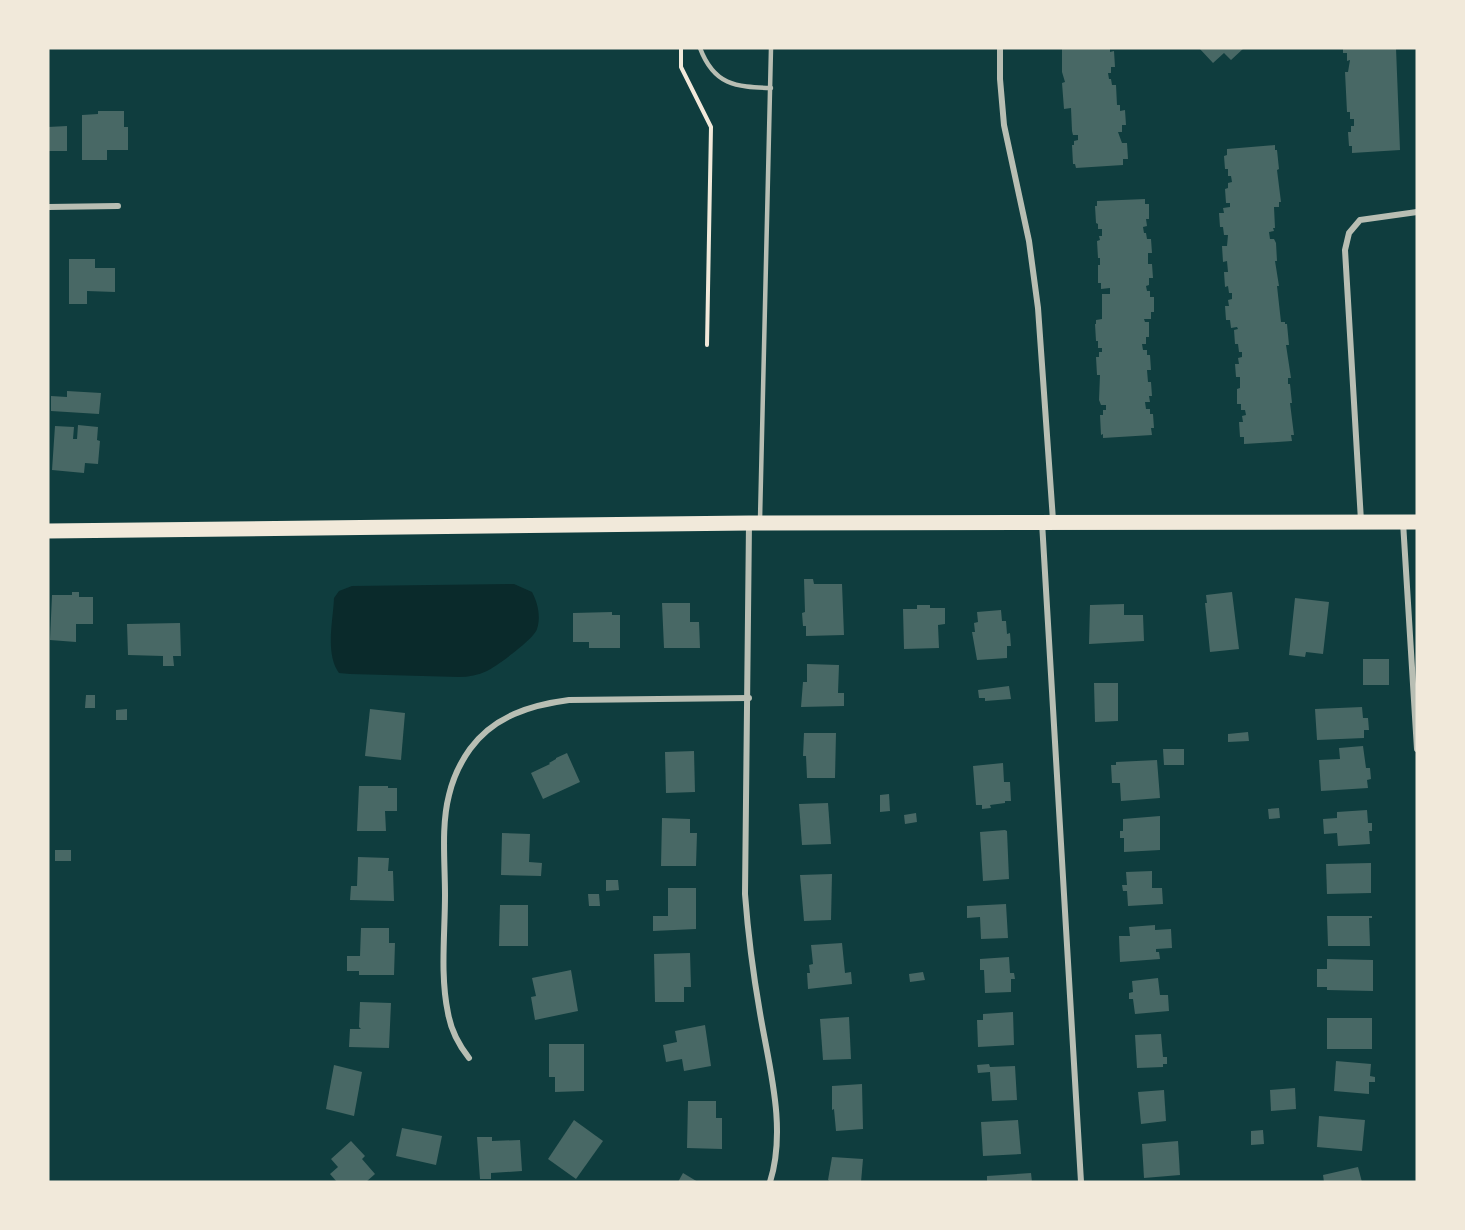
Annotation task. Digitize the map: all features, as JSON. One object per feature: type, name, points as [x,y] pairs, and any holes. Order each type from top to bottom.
[{"type":"main road","points":[[48,531],[754,523],[1410,521]]},
{"type":"street","points":[[1000,48],[1004,125],[1029,241],[1038,308],[1081,1182]]},
{"type":"street","points":[[48,207],[118,206]]},
{"type":"street","points":[[1361,521],[1345,249],[1349,233],[1360,220],[1417,212]]},
{"type":"street","points":[[1410,521],[1417,749]]},
{"type":"street","points":[[754,523],[745,894],[748,944],[774,1099],[777,1136],[770,1182]]},
{"type":"street","points":[[469,1058],[455,1039],[448,1014],[444,983],[445,829],[449,796],[454,779],[471,747],[494,726],[518,711],[541,704],[569,700],[748,698]]},
{"type":"lane","points":[[700,48],[705,62],[715,75],[730,84],[771,88]]},
{"type":"lane","points":[[754,523],[771,48]]},
{"type":"path","points":[[681,48],[681,67],[711,127],[707,345]]},
{"type":"water","points":[[514,584],[532,592],[538,610],[537,629],[522,645],[487,671],[473,676],[459,677],[350,674],[339,673],[335,665],[331,647],[331,627],[334,598],[339,591],[352,586]]},
{"type":"building","points":[[1062,48],[1110,48],[1110,52],[1114,51],[1115,67],[1111,67],[1111,73],[1108,73],[1112,85],[1116,85],[1117,105],[1120,105],[1120,111],[1125,110],[1126,125],[1122,125],[1122,132],[1118,132],[1122,143],[1127,143],[1128,159],[1123,159],[1123,165],[1076,168],[1073,164],[1072,145],[1078,140],[1078,135],[1073,135],[1071,108],[1064,109],[1062,83],[1065,82],[1062,72]]},
{"type":"building","points":[[1199,48],[1244,48],[1231,60],[1224,53],[1213,63]]},
{"type":"building","points":[[1343,48],[1396,48],[1400,150],[1352,153],[1348,132],[1351,132],[1351,126],[1354,126],[1354,119],[1350,119],[1350,112],[1347,112],[1345,72],[1348,72],[1350,60],[1347,61],[1347,53],[1343,53]]},
{"type":"building","points":[[98,111],[124,111],[124,127],[128,127],[128,150],[107,150],[107,160],[82,160],[82,115],[98,114]]},
{"type":"building","points":[[67,126],[67,151],[48,151],[48,127]]},
{"type":"building","points":[[1275,145],[1281,202],[1279,202],[1279,207],[1274,207],[1275,228],[1273,228],[1274,231],[1269,232],[1270,239],[1274,239],[1276,243],[1277,261],[1275,261],[1281,322],[1287,324],[1289,345],[1286,345],[1291,378],[1288,378],[1288,384],[1290,384],[1294,435],[1291,435],[1292,441],[1244,444],[1244,437],[1240,437],[1239,422],[1243,422],[1242,416],[1246,415],[1245,410],[1241,410],[1241,404],[1237,404],[1240,377],[1236,377],[1235,364],[1239,364],[1238,358],[1242,357],[1242,352],[1239,352],[1238,344],[1235,344],[1234,330],[1238,329],[1237,327],[1231,328],[1230,320],[1226,320],[1225,306],[1229,306],[1228,300],[1232,299],[1232,293],[1229,293],[1228,286],[1225,287],[1224,272],[1228,272],[1227,261],[1223,262],[1222,246],[1227,246],[1228,235],[1224,235],[1223,227],[1220,227],[1219,213],[1224,213],[1223,208],[1230,207],[1230,203],[1226,203],[1225,189],[1228,188],[1228,183],[1232,182],[1231,176],[1228,176],[1228,169],[1225,169],[1224,156],[1227,155],[1227,149]]},
{"type":"building","points":[[1145,199],[1145,204],[1149,204],[1149,219],[1146,219],[1147,226],[1143,227],[1147,239],[1151,239],[1152,253],[1148,253],[1148,264],[1152,264],[1153,278],[1149,278],[1149,285],[1146,286],[1147,291],[1150,291],[1150,297],[1154,297],[1154,312],[1151,312],[1151,319],[1144,319],[1145,322],[1149,322],[1149,337],[1146,337],[1146,344],[1142,344],[1143,350],[1147,350],[1147,355],[1150,355],[1151,370],[1147,370],[1152,396],[1149,396],[1150,402],[1145,402],[1146,409],[1150,409],[1150,414],[1153,414],[1154,428],[1151,428],[1152,435],[1103,438],[1100,415],[1103,415],[1103,410],[1106,410],[1106,405],[1101,405],[1099,400],[1100,375],[1097,375],[1096,357],[1099,357],[1102,348],[1098,348],[1095,324],[1096,320],[1102,319],[1102,294],[1110,294],[1110,288],[1101,289],[1101,283],[1098,283],[1100,258],[1098,258],[1097,241],[1100,240],[1099,236],[1102,236],[1102,229],[1098,229],[1096,223],[1095,206],[1097,206],[1097,201]]},
{"type":"building","points":[[69,259],[95,259],[95,268],[115,268],[115,292],[87,291],[87,304],[69,304]]},
{"type":"building","points":[[67,391],[101,393],[99,414],[51,411],[51,396],[67,397]]},
{"type":"building","points":[[78,425],[98,427],[97,440],[100,441],[98,464],[85,463],[84,473],[52,470],[55,426],[74,427],[73,439],[77,439]]},
{"type":"building","points":[[804,579],[813,579],[814,584],[842,584],[844,635],[806,636],[802,613],[805,612]]},
{"type":"building","points":[[72,592],[79,592],[79,597],[93,597],[93,624],[76,624],[76,642],[50,640],[52,595],[72,595]]},
{"type":"building","points":[[1232,592],[1239,649],[1210,652],[1206,595]]},
{"type":"building","points":[[1295,598],[1329,602],[1323,654],[1306,652],[1305,657],[1289,655]]},
{"type":"building","points":[[662,603],[690,603],[690,622],[699,622],[700,648],[664,648]]},
{"type":"building","points":[[1124,604],[1124,615],[1143,615],[1144,641],[1089,644],[1090,605]]},
{"type":"building","points":[[917,605],[945,608],[945,624],[938,625],[939,648],[904,649],[903,609],[917,609]]},
{"type":"building","points":[[1001,610],[1002,621],[1006,621],[1007,634],[1010,633],[1011,646],[1007,646],[1007,658],[977,660],[972,632],[975,632],[974,623],[978,622],[977,612]]},
{"type":"building","points":[[612,612],[612,615],[620,615],[620,648],[589,648],[589,642],[573,642],[573,613]]},
{"type":"building","points":[[180,623],[181,656],[173,656],[174,666],[163,666],[163,656],[128,655],[127,624]]},
{"type":"building","points":[[1363,659],[1389,659],[1389,685],[1363,685]]},
{"type":"building","points":[[807,664],[839,665],[838,693],[844,693],[844,706],[801,707],[803,682],[807,682]]},
{"type":"building","points":[[1094,683],[1118,683],[1118,721],[1095,722]]},
{"type":"building","points":[[1009,686],[1011,699],[985,701],[985,698],[979,698],[978,690]]},
{"type":"building","points":[[86,695],[95,695],[95,708],[85,708]]},
{"type":"building","points":[[1362,707],[1363,718],[1368,718],[1369,730],[1364,730],[1364,738],[1317,740],[1315,709]]},
{"type":"building","points":[[127,709],[127,720],[116,720],[116,710]]},
{"type":"building","points":[[370,709],[405,713],[401,760],[365,756]]},
{"type":"building","points":[[1248,732],[1249,741],[1228,742],[1228,734]]},
{"type":"building","points":[[804,733],[836,733],[835,778],[807,778],[806,756],[803,756]]},
{"type":"building","points":[[1363,746],[1366,768],[1370,768],[1371,779],[1367,780],[1368,788],[1321,791],[1319,760],[1340,759],[1339,748]]},
{"type":"building","points":[[1163,749],[1184,749],[1184,765],[1164,765]]},
{"type":"building","points":[[694,751],[695,792],[666,793],[665,752]]},
{"type":"building","points":[[567,753],[580,782],[543,799],[531,773]]},
{"type":"building","points":[[1157,760],[1160,798],[1121,801],[1120,783],[1112,783],[1111,765],[1116,765],[1116,762]]},
{"type":"building","points":[[1003,763],[1004,782],[1010,782],[1011,801],[982,809],[982,805],[976,805],[973,766]]},
{"type":"building","points":[[359,786],[397,788],[397,811],[385,811],[386,831],[357,831]]},
{"type":"building","points":[[889,794],[890,811],[880,812],[880,795]]},
{"type":"building","points":[[828,803],[831,844],[802,845],[799,804]]},
{"type":"building","points":[[1279,808],[1280,818],[1269,819],[1268,809]]},
{"type":"building","points":[[1367,810],[1368,823],[1372,823],[1372,831],[1369,831],[1370,844],[1338,846],[1337,833],[1324,834],[1323,819],[1337,818],[1337,812]]},
{"type":"building","points":[[916,813],[917,822],[905,824],[904,815]]},
{"type":"building","points":[[1160,816],[1160,850],[1124,852],[1124,838],[1120,838],[1120,831],[1123,831],[1123,819]]},
{"type":"building","points":[[662,818],[690,819],[690,833],[697,833],[696,866],[661,866]]},
{"type":"building","points":[[1007,831],[1009,879],[983,881],[980,832]]},
{"type":"building","points":[[502,833],[530,834],[529,862],[542,863],[541,876],[501,875]]},
{"type":"building","points":[[55,850],[71,850],[71,861],[55,861]]},
{"type":"building","points":[[358,857],[389,858],[388,871],[393,871],[394,901],[350,900],[351,886],[357,886]]},
{"type":"building","points":[[1371,863],[1371,893],[1327,894],[1326,864]]},
{"type":"building","points":[[1152,871],[1152,888],[1162,888],[1163,904],[1128,906],[1127,891],[1123,891],[1122,885],[1127,885],[1126,872]]},
{"type":"building","points":[[832,874],[831,920],[804,921],[800,875]]},
{"type":"building","points":[[606,880],[618,880],[619,890],[606,891]]},
{"type":"building","points":[[668,888],[696,888],[696,929],[653,931],[653,916],[668,916]]},
{"type":"building","points":[[588,894],[599,894],[600,906],[589,906]]},
{"type":"building","points":[[1006,904],[1008,938],[981,939],[980,917],[967,918],[967,906]]},
{"type":"building","points":[[500,905],[528,905],[528,946],[499,946]]},
{"type":"building","points":[[1327,916],[1372,916],[1369,918],[1370,946],[1328,946]]},
{"type":"building","points":[[1155,925],[1155,930],[1171,929],[1172,948],[1156,949],[1160,959],[1120,962],[1119,936],[1130,936],[1129,927]]},
{"type":"building","points":[[361,928],[389,928],[389,943],[395,943],[394,975],[359,975],[359,971],[347,971],[347,956],[360,956]]},
{"type":"building","points":[[842,943],[845,973],[851,972],[852,984],[808,989],[807,973],[810,973],[809,965],[813,964],[811,945]]},
{"type":"building","points":[[690,953],[691,987],[684,987],[684,1002],[655,1002],[654,954]]},
{"type":"building","points":[[1009,957],[1010,973],[1014,973],[1015,979],[1011,979],[1011,992],[985,993],[984,970],[980,970],[980,959]]},
{"type":"building","points":[[1327,959],[1373,960],[1373,991],[1327,990],[1327,987],[1317,987],[1317,969],[1327,969]]},
{"type":"building","points":[[571,970],[578,1011],[535,1020],[531,997],[536,996],[532,978]]},
{"type":"building","points":[[923,972],[925,980],[910,982],[909,974]]},
{"type":"building","points":[[1158,978],[1160,995],[1168,995],[1169,1011],[1135,1014],[1133,999],[1129,999],[1129,993],[1133,992],[1132,981]]},
{"type":"building","points":[[360,1002],[391,1003],[389,1048],[349,1047],[350,1029],[361,1029],[359,1027]]},
{"type":"building","points":[[1013,1012],[1014,1045],[978,1047],[977,1020],[983,1020],[983,1014]]},
{"type":"building","points":[[849,1017],[851,1059],[823,1060],[820,1019]]},
{"type":"building","points":[[1327,1018],[1372,1018],[1372,1049],[1327,1049]]},
{"type":"building","points":[[705,1025],[711,1066],[684,1071],[682,1059],[666,1062],[663,1045],[677,1042],[675,1031]]},
{"type":"building","points":[[1161,1034],[1163,1057],[1167,1057],[1167,1064],[1163,1064],[1163,1067],[1137,1068],[1135,1035]]},
{"type":"building","points":[[549,1044],[584,1044],[584,1091],[555,1092],[555,1077],[549,1077]]},
{"type":"building","points":[[1336,1061],[1371,1064],[1370,1076],[1375,1077],[1375,1082],[1369,1082],[1369,1094],[1334,1091]]},
{"type":"building","points":[[989,1064],[990,1067],[1015,1066],[1017,1100],[992,1101],[990,1072],[978,1073],[977,1065]]},
{"type":"building","points":[[334,1065],[362,1072],[354,1116],[326,1109]]},
{"type":"building","points":[[862,1084],[863,1129],[836,1131],[834,1109],[832,1110],[832,1086]]},
{"type":"building","points":[[1295,1088],[1296,1109],[1271,1111],[1270,1090]]},
{"type":"building","points":[[1164,1090],[1166,1121],[1141,1124],[1138,1092]]},
{"type":"building","points":[[688,1101],[716,1101],[716,1118],[722,1118],[722,1149],[687,1148]]},
{"type":"building","points":[[1319,1116],[1365,1120],[1362,1151],[1317,1147]]},
{"type":"building","points":[[574,1120],[603,1141],[576,1179],[548,1159]]},
{"type":"building","points":[[1018,1120],[1021,1154],[983,1156],[981,1122]]},
{"type":"building","points":[[402,1128],[442,1136],[436,1165],[396,1156]]},
{"type":"building","points":[[1263,1130],[1264,1144],[1251,1145],[1251,1131]]},
{"type":"building","points":[[477,1137],[492,1137],[492,1141],[520,1140],[522,1171],[491,1173],[491,1179],[480,1179]]},
{"type":"building","points":[[351,1141],[365,1156],[362,1159],[375,1174],[366,1182],[337,1182],[330,1174],[338,1167],[331,1159]]},
{"type":"building","points":[[1178,1141],[1180,1175],[1144,1178],[1142,1144]]},
{"type":"building","points":[[832,1157],[863,1159],[861,1182],[831,1182],[828,1180]]},
{"type":"building","points":[[1358,1167],[1362,1182],[1324,1182],[1323,1175]]},
{"type":"building","points":[[683,1173],[698,1182],[678,1182]]},
{"type":"building","points":[[1031,1173],[1032,1182],[987,1182],[987,1176]]}]
